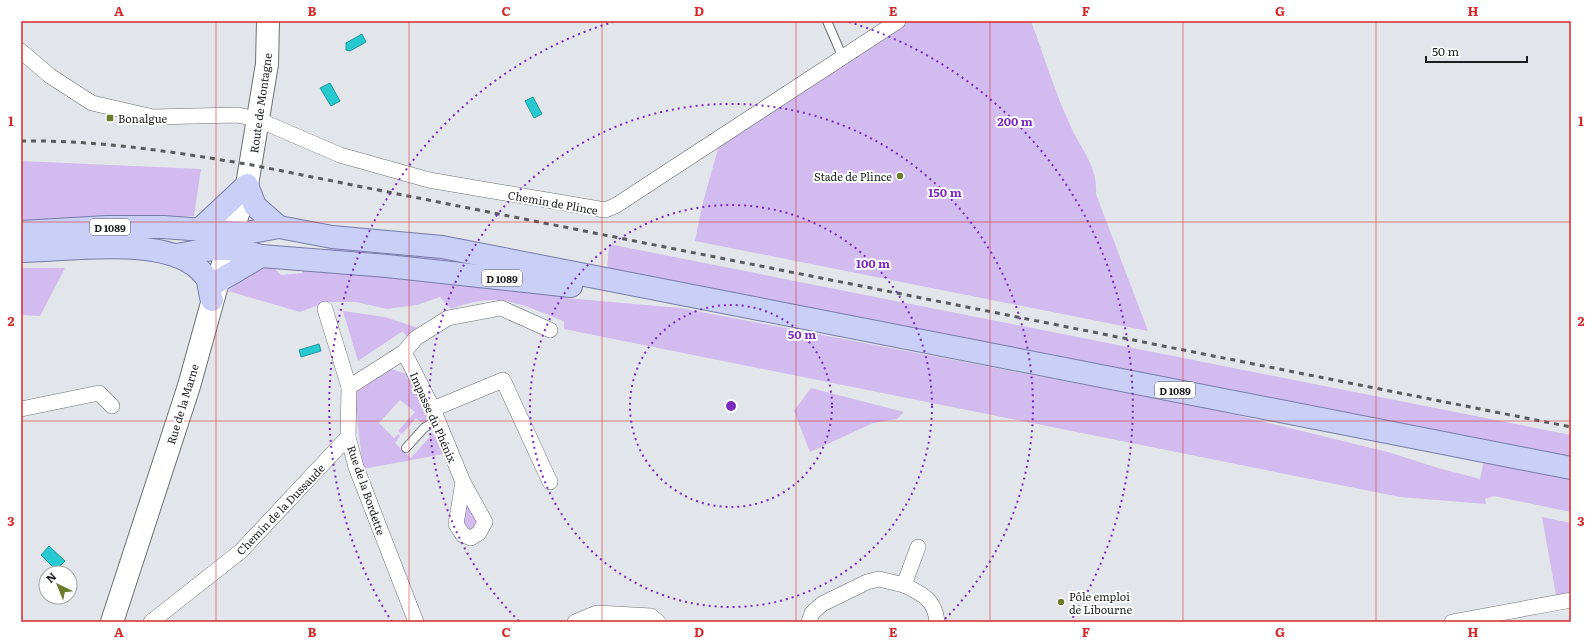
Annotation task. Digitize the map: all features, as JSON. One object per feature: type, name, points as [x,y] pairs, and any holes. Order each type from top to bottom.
[{"type":"main road","name":"Route de Montagne","points":[[247,185],[259,120],[267,64],[268,21]]},
{"type":"main road","points":[[199,230],[247,185],[255,206],[279,226]]},
{"type":"main road","name":"Rue de la Marne","points":[[112,622],[189,386],[215,291],[247,185]]},
{"type":"main road","name":"D 1089","points":[[120,246],[177,255],[210,248],[255,232],[279,226],[332,237],[442,247],[1571,468]]},
{"type":"main road","name":"D 1089","points":[[21,232],[107,227],[199,230],[230,241],[243,251],[261,256],[458,273],[743,307]]},
{"type":"main road","name":"D 1089","points":[[21,251],[217,240],[307,245],[332,237]]},
{"type":"main road","points":[[177,255],[200,270],[215,291],[261,256]]},
{"type":"street","name":"Chemin de Plince","points":[[21,51],[50,76],[92,103],[153,117],[238,115],[259,120],[340,155],[429,180],[611,212],[615,206],[667,175],[898,21]]},
{"type":"street","points":[[349,387],[404,352],[416,338],[448,318],[501,308],[550,330]]},
{"type":"street","name":"Rue de la Bordette","points":[[325,309],[349,387],[348,438],[356,467],[416,622]]},
{"type":"street","name":"Impasse du Phénix","points":[[404,352],[435,414],[462,482]]},
{"type":"street","points":[[435,414],[503,380],[550,482]]},
{"type":"street","points":[[21,409],[99,394],[112,406]]},
{"type":"street","name":"Chemin de la Dussaude","points":[[151,622],[241,551],[348,438]]},
{"type":"street","points":[[904,585],[918,547]]},
{"type":"street","points":[[809,622],[812,613],[822,604],[867,582],[879,579],[904,585],[930,600],[937,622]]},
{"type":"street","points":[[1452,622],[1571,600]]},
{"type":"street","points":[[575,622],[597,613],[651,616],[658,622]]},
{"type":"lane","points":[[827,21],[843,58]]},
{"type":"lane","points":[[406,448],[435,414]]},
{"type":"shaded area","name":"Stade de Plince","points":[[905,21],[1031,21],[1065,114],[1092,167],[1096,184],[1096,194],[1148,331],[695,241],[702,206],[719,145]]},
{"type":"shaded area","points":[[21,161],[201,169],[194,216],[21,227]]},
{"type":"shaded area","points":[[609,244],[1571,435],[1571,461],[607,272]]},
{"type":"shaded area","points":[[330,248],[392,254],[433,253],[573,277],[329,251]]},
{"type":"shaded area","points":[[308,264],[567,292],[566,298],[680,308],[1207,408],[1388,452],[1438,468],[1480,479],[1484,459],[1571,476],[1571,512],[1494,496],[1485,499],[1486,504],[1400,497],[564,329],[564,321],[534,309],[509,302],[482,300],[451,309],[440,297],[417,305],[387,309],[356,302],[327,302],[300,312],[228,291],[236,284],[252,276],[252,270],[273,267],[281,275],[302,273]]},
{"type":"shaded area","points":[[21,268],[65,268],[40,316],[21,315]]},
{"type":"shaded area","points":[[343,311],[385,317],[424,330],[409,341],[403,331],[358,361]]},
{"type":"shaded area","points":[[391,369],[410,375],[428,418],[423,424],[416,418],[402,434],[398,431],[415,412],[400,400],[379,423],[394,438],[398,434],[400,436],[395,443],[411,458],[434,432],[444,454],[363,469],[354,393]]},
{"type":"shaded area","points":[[811,388],[904,412],[897,419],[873,423],[810,452],[794,411]]},
{"type":"shaded area","points":[[468,502],[478,523],[471,533],[464,527],[464,504]]},
{"type":"shaded area","points":[[1542,517],[1571,523],[1571,592],[1556,595]]},
{"type":"water","points":[[362,34],[366,42],[350,51],[346,50],[346,43]]},
{"type":"water","points":[[330,83],[340,101],[331,106],[320,88]]},
{"type":"water","points":[[533,97],[542,114],[534,118],[525,101]]},
{"type":"water","points":[[319,344],[321,351],[301,357],[299,350]]},
{"type":"water","points":[[49,546],[65,561],[61,565],[51,565],[41,555]]},
{"type":"railway","points":[[21,141],[79,142],[166,151],[252,165],[1571,427]]},
{"type":"place","name":"Bonalgue","points":[[110,118]]},
{"type":"place","name":"Stade de Plince","points":[[900,176]]},
{"type":"place","name":"Pôle emploi de Libourne","points":[[1061,602]]}]
